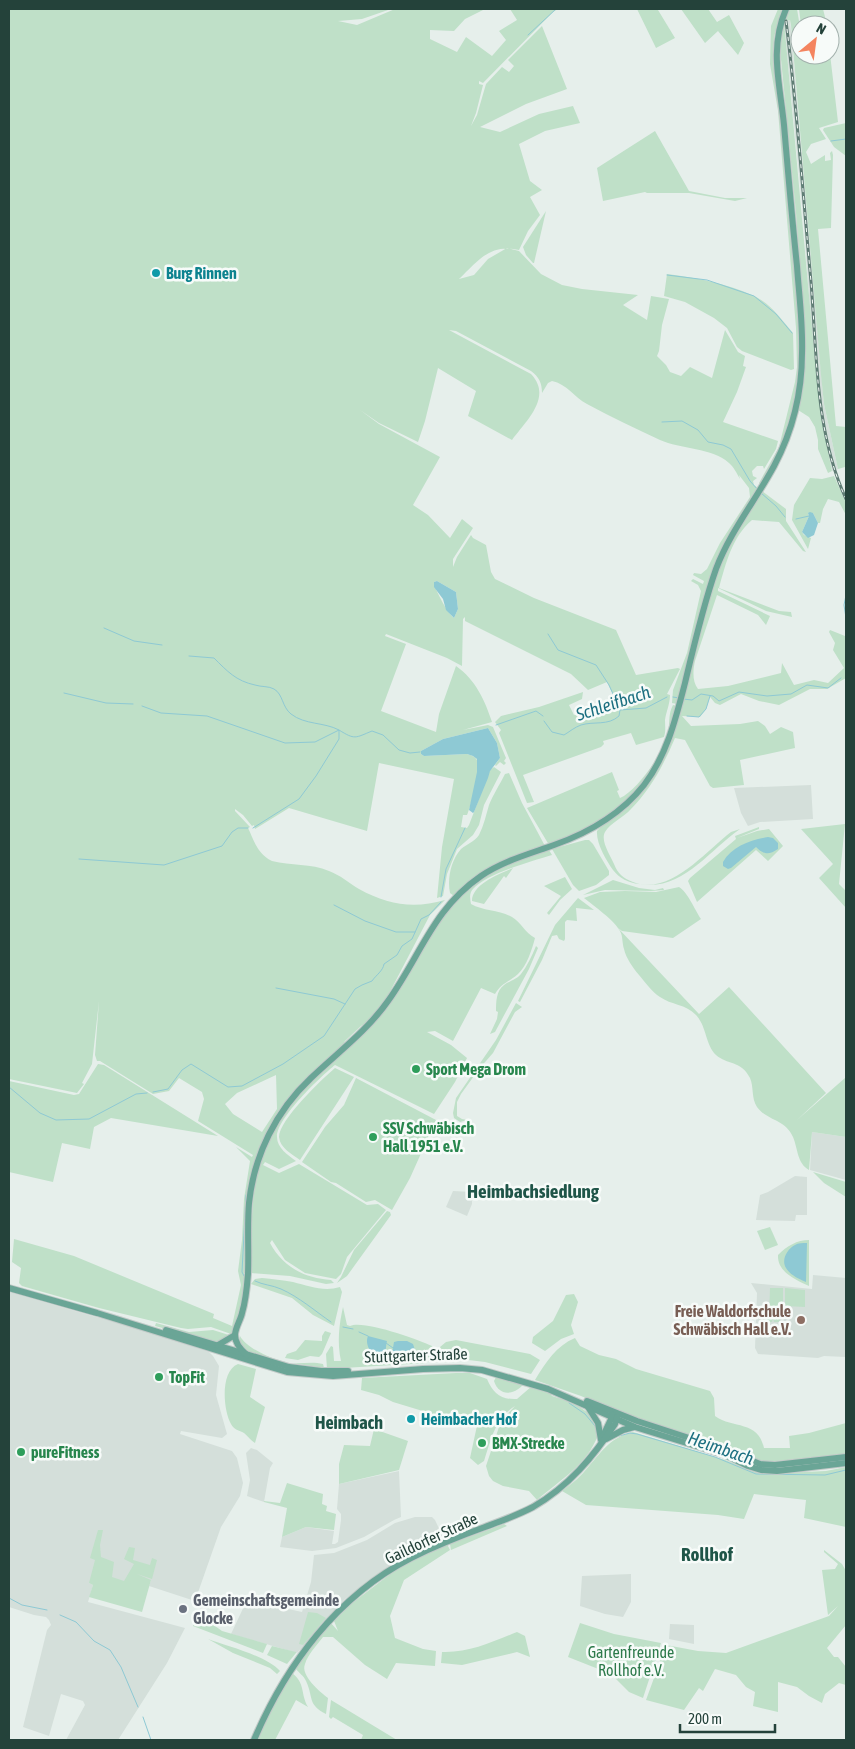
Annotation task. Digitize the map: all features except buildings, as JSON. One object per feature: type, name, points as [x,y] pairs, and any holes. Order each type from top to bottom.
[{"type":"main road","points":[[231,1346],[244,1308],[249,1202],[255,1170],[268,1136],[286,1106],[304,1085],[343,1050],[380,1011],[403,978],[436,919],[462,891],[498,866],[574,838],[612,816],[628,803],[645,783],[656,766],[668,740],[686,679],[703,610],[717,567],[734,531],[764,483],[782,448],[800,386],[802,356],[791,198],[776,56],[778,33],[786,9]]},
{"type":"main road","name":"Stuttgarter Straße","points":[[9,1288],[97,1313],[287,1372],[333,1376],[423,1369],[475,1369],[528,1382],[565,1395],[615,1417],[729,1451],[760,1464],[775,1465],[846,1456]]},
{"type":"main road","name":"Stuttgarter Straße","points":[[97,1313],[179,1333],[282,1366],[321,1371],[354,1371],[431,1365],[470,1365],[544,1384],[615,1417]]},
{"type":"main road","points":[[218,1345],[235,1336]]},
{"type":"main road","points":[[235,1336],[238,1344],[247,1355]]},
{"type":"main road","points":[[585,1404],[593,1413],[598,1423],[601,1442],[623,1430],[634,1427]]},
{"type":"main road","points":[[615,1417],[634,1427],[725,1455],[761,1470],[777,1471],[846,1463]]},
{"type":"main road","name":"Gaildorfer Straße","points":[[254,1740],[272,1699],[290,1669],[323,1627],[357,1595],[380,1577],[411,1558],[533,1507],[572,1478],[588,1462],[615,1417]]},
{"type":"shaded area","points":[[790,20],[790,65],[794,65],[824,404],[838,469],[832,471],[824,432],[812,337],[804,226],[784,21]]},
{"type":"shaded area","points":[[811,785],[813,819],[760,822],[748,826],[741,813],[734,788]]},
{"type":"shaded area","points":[[812,1132],[846,1137],[846,1180],[810,1170]]},
{"type":"shaded area","points":[[795,1176],[807,1177],[807,1215],[796,1215],[795,1221],[756,1220],[760,1195]]},
{"type":"shaded area","points":[[453,1191],[472,1192],[472,1204],[467,1216],[446,1207]]},
{"type":"shaded area","name":"Freie Waldorfschule Schwäbisch Hall e.V.","points":[[813,1275],[846,1278],[846,1357],[824,1356],[818,1358],[758,1354],[755,1348],[757,1293],[751,1283],[812,1289]]},
{"type":"shaded area","points":[[9,1292],[148,1332],[209,1352],[219,1366],[216,1395],[227,1434],[222,1438],[181,1431],[180,1434],[232,1451],[237,1458],[243,1483],[240,1496],[221,1527],[195,1601],[149,1586],[151,1580],[123,1587],[107,1581],[89,1583],[93,1585],[88,1602],[185,1628],[167,1663],[118,1740],[66,1740],[85,1705],[83,1701],[61,1694],[49,1736],[23,1727],[47,1630],[51,1625],[46,1617],[9,1607]]},
{"type":"shaded area","points":[[251,1448],[257,1450],[273,1463],[270,1468],[264,1502],[247,1496],[250,1480],[246,1453]]},
{"type":"shaded area","points":[[399,1471],[401,1517],[364,1537],[336,1548],[312,1551],[280,1547],[282,1537],[306,1527],[334,1531],[332,1544],[335,1544],[338,1542],[341,1520],[341,1514],[337,1509],[339,1484]]},
{"type":"shaded area","points":[[415,1517],[432,1517],[444,1539],[411,1555],[374,1577],[345,1599],[297,1653],[231,1634],[247,1600],[302,1612],[311,1582],[314,1555],[334,1553],[367,1540],[395,1523]]},
{"type":"shaded area","points":[[631,1574],[631,1602],[623,1617],[605,1614],[580,1606],[582,1576]]},
{"type":"shaded area","points":[[670,1624],[694,1625],[694,1644],[669,1639]]},
{"type":"green space","points":[[9,9],[391,9],[362,19],[338,21],[357,25],[395,9],[485,9],[465,19],[454,31],[430,30],[430,39],[457,52],[466,37],[492,56],[506,40],[499,31],[517,20],[510,9],[558,9],[483,83],[479,81],[479,84],[483,85],[471,126],[477,115],[486,84],[502,67],[509,72],[514,66],[508,60],[542,26],[567,89],[526,104],[480,127],[500,132],[539,114],[573,106],[580,123],[545,131],[519,144],[530,181],[542,190],[530,197],[540,215],[528,231],[519,250],[509,249],[519,251],[541,274],[562,285],[638,295],[623,305],[647,320],[651,296],[669,299],[657,356],[670,372],[681,376],[690,367],[712,378],[725,330],[738,352],[745,356],[743,366],[746,367],[723,422],[778,441],[776,449],[764,469],[763,466],[757,466],[752,471],[753,476],[757,478],[753,481],[754,485],[786,509],[786,521],[806,552],[803,551],[779,522],[752,520],[739,534],[724,569],[719,588],[779,611],[791,612],[792,617],[766,611],[718,588],[718,591],[770,616],[766,625],[758,615],[717,595],[695,661],[694,675],[696,686],[698,689],[728,686],[781,673],[782,663],[794,685],[814,680],[828,683],[844,668],[833,650],[835,643],[829,632],[830,630],[845,636],[846,639],[846,678],[827,689],[810,689],[779,705],[759,701],[741,694],[720,705],[715,703],[710,697],[706,709],[700,717],[682,716],[691,726],[740,724],[758,721],[765,726],[770,734],[781,727],[793,732],[795,748],[740,760],[744,785],[713,788],[710,786],[685,740],[675,738],[662,767],[651,785],[628,812],[605,832],[605,844],[617,870],[626,879],[643,884],[632,883],[618,875],[610,866],[602,851],[597,831],[624,810],[638,796],[655,772],[667,747],[682,705],[672,703],[673,690],[687,653],[701,591],[698,585],[691,581],[693,579],[703,584],[704,581],[693,575],[694,573],[701,574],[707,569],[720,543],[750,497],[749,488],[739,475],[740,479],[731,465],[722,458],[714,454],[660,440],[587,404],[566,388],[552,381],[548,383],[542,393],[540,381],[531,371],[456,331],[449,330],[531,374],[537,383],[539,391],[535,408],[512,440],[468,416],[476,391],[438,368],[418,442],[379,423],[360,410],[379,424],[440,457],[413,505],[428,515],[450,538],[462,519],[473,528],[453,559],[453,567],[471,535],[486,545],[491,572],[495,579],[534,598],[616,630],[636,675],[680,669],[667,694],[670,695],[670,698],[665,720],[664,737],[636,745],[631,733],[603,741],[604,744],[601,747],[523,775],[534,802],[527,803],[499,733],[501,730],[495,722],[501,716],[539,707],[583,692],[582,699],[569,705],[574,715],[592,709],[593,712],[613,709],[618,706],[607,682],[588,690],[571,674],[465,621],[465,617],[463,619],[462,666],[447,658],[386,634],[385,636],[406,644],[381,711],[436,732],[439,714],[456,666],[479,691],[492,722],[463,730],[488,725],[493,727],[506,758],[504,765],[500,762],[495,765],[500,758],[497,743],[488,728],[443,739],[421,751],[421,754],[424,756],[467,754],[477,760],[478,771],[473,796],[467,815],[463,815],[461,827],[467,828],[469,825],[490,770],[494,767],[501,772],[484,805],[479,825],[473,835],[457,849],[447,874],[443,896],[437,898],[442,847],[454,779],[379,763],[367,831],[289,808],[255,829],[254,825],[252,826],[235,809],[250,827],[248,828],[259,851],[272,861],[322,868],[359,889],[391,902],[412,905],[445,900],[430,915],[383,1005],[371,1020],[361,1026],[345,1041],[340,1050],[297,1089],[281,1110],[263,1141],[250,1185],[243,1297],[231,1334],[211,1327],[181,1328],[99,1308],[22,1286],[19,1283],[21,1268],[12,1262],[14,1239],[74,1256],[214,1314],[213,1318],[232,1326],[241,1285],[238,1271],[244,1199],[250,1161],[236,1147],[252,1157],[253,1155],[198,1121],[204,1099],[202,1092],[179,1078],[169,1091],[153,1094],[100,1061],[97,1061],[95,1055],[99,1001],[92,1064],[82,1083],[84,1084],[77,1093],[9,1079]],"holes":[[[506,249],[488,259],[474,275],[459,279],[485,255],[492,251]],[[755,491],[759,495],[733,536],[719,568],[702,623],[684,697],[680,697],[711,578],[721,550]],[[437,581],[456,592],[458,609],[454,618],[448,612],[436,590],[434,582]],[[276,1075],[277,1109],[262,1132],[233,1114],[225,1104],[237,1093]]]},
{"type":"green space","points":[[637,9],[660,9],[658,10],[675,38],[656,48]]},
{"type":"green space","points":[[681,9],[708,9],[717,22],[729,15],[744,43],[738,55],[718,31],[705,43]]},
{"type":"green space","points":[[778,9],[782,9],[774,37],[773,63],[779,93],[796,270],[801,360],[784,441],[760,484],[779,447],[797,367],[796,328],[778,111],[770,64],[771,26]]},
{"type":"green space","points":[[788,9],[797,9],[798,15],[790,15],[790,20],[784,21]]},
{"type":"green space","points":[[799,9],[823,9],[824,15],[800,15]]},
{"type":"green space","points":[[784,22],[816,372],[824,432],[832,471],[828,473],[818,449],[815,427],[809,417],[798,410],[804,380],[806,352],[796,213],[780,49]]},
{"type":"green space","points":[[794,65],[831,65],[838,122],[819,128],[826,139],[811,144],[806,152],[811,164],[825,155],[825,161],[831,160],[830,153],[832,151],[833,155],[831,228],[818,229],[836,426],[846,427],[846,465],[838,469],[824,404]]},
{"type":"green space","points":[[846,123],[846,156],[834,147],[823,130],[824,128]]},
{"type":"green space","points":[[655,131],[689,191],[725,198],[747,198],[735,201],[689,193],[645,192],[603,201],[597,168]]},
{"type":"green space","points":[[546,211],[533,263],[526,255],[523,247]]},
{"type":"green space","points":[[667,274],[722,284],[744,291],[760,299],[775,312],[793,333],[794,369],[791,370],[742,351],[737,347],[727,328],[714,318],[685,302],[664,296]]},
{"type":"green space","points":[[834,476],[846,503],[846,515],[839,502],[828,499],[823,509],[820,523],[818,523],[813,513],[808,513],[809,516],[802,532],[811,538],[808,549],[792,520],[794,505],[810,478],[822,479]]},
{"type":"green space","points":[[673,705],[677,706],[669,733],[666,739],[671,708]]},
{"type":"green space","points":[[663,746],[659,757],[647,777],[617,809],[598,822],[549,845],[527,808],[612,772],[620,798],[634,788],[642,779],[656,760]]},
{"type":"green space","points":[[509,773],[522,803],[545,846],[504,861],[454,896],[450,893],[449,882],[455,859],[461,849],[479,835],[492,797],[505,774]]},
{"type":"green space","points":[[845,824],[839,884],[846,891],[846,908],[819,878],[833,864],[801,829]]},
{"type":"green space","points":[[759,827],[759,829],[737,838],[769,829],[783,846],[768,861],[756,850],[697,902],[688,881],[690,878],[736,839],[735,836]]},
{"type":"green space","points":[[740,829],[694,868],[668,882],[649,885],[673,878],[686,870],[731,832]]},
{"type":"green space","points":[[589,840],[593,844],[609,871],[609,875],[596,885],[579,891],[573,885],[552,849]]},
{"type":"green space","points":[[549,850],[552,855],[498,873],[479,883],[471,892],[471,904],[512,917],[535,938],[527,962],[518,974],[497,990],[495,994],[481,988],[453,1041],[435,1031],[427,1032],[451,1045],[467,1058],[455,1082],[434,1114],[335,1065],[300,1098],[279,1129],[277,1141],[279,1145],[296,1161],[279,1169],[265,1162],[263,1165],[279,1173],[299,1164],[367,1205],[378,1204],[386,1210],[347,1257],[341,1274],[336,1279],[305,1273],[285,1260],[272,1240],[270,1243],[281,1259],[295,1270],[312,1277],[331,1280],[334,1283],[326,1284],[290,1276],[251,1273],[252,1212],[259,1166],[271,1136],[288,1109],[319,1075],[371,1026],[441,919],[456,900],[487,875]]},
{"type":"green space","points":[[513,868],[506,878],[504,876],[484,904],[472,901],[473,895],[488,880]]},
{"type":"green space","points":[[565,877],[572,889],[560,900],[549,915],[547,913],[561,896],[544,886]]},
{"type":"green space","points":[[613,880],[639,888],[655,890],[663,888],[664,890],[651,891],[605,890],[583,895]]},
{"type":"green space","points":[[679,887],[688,897],[701,919],[673,938],[622,931],[618,928],[699,1014],[729,987],[826,1093],[797,1120],[846,1079],[846,1137],[812,1132],[809,1170],[800,1160],[790,1131],[781,1123],[761,1112],[757,1107],[751,1081],[746,1072],[738,1065],[720,1058],[712,1051],[700,1020],[692,1011],[664,1000],[651,990],[628,959],[623,947],[621,933],[617,927],[604,913],[584,898],[600,892],[656,892]]},
{"type":"green space","points":[[578,898],[594,910],[576,908],[577,921],[567,920],[565,922],[564,941],[559,939],[557,935],[552,936],[542,960],[520,1002],[518,1001],[555,925]]},
{"type":"green space","points":[[536,946],[538,948],[529,969],[495,1032],[490,1034],[497,1019],[496,1000],[499,990],[521,974]]},
{"type":"green space","points":[[516,1003],[522,1007],[515,1012],[493,1053],[479,1069],[457,1102],[457,1116],[467,1120],[460,1122],[454,1118],[453,1113],[456,1098],[496,1040]]},
{"type":"green space","points":[[98,1064],[104,1065],[218,1136],[111,1118],[94,1127],[90,1149],[62,1143],[53,1182],[9,1172],[9,1081],[74,1095],[79,1094]]},
{"type":"green space","points":[[335,1068],[354,1077],[300,1160],[287,1150],[280,1141],[281,1130],[302,1100]]},
{"type":"green space","name":"SSV Schwäbisch Hall 1951 e.V.","points":[[356,1078],[436,1120],[410,1178],[392,1210],[375,1200],[366,1202],[336,1183],[331,1182],[302,1162],[325,1127],[344,1105]]},
{"type":"green space","points":[[813,1172],[846,1182],[846,1197],[824,1183]]},
{"type":"green space","points":[[387,1211],[391,1215],[347,1276],[337,1283],[354,1250]]},
{"type":"green space","points":[[770,1227],[778,1245],[765,1250],[757,1231]]},
{"type":"green space","points":[[809,1240],[809,1286],[784,1271],[778,1255],[792,1244]]},
{"type":"green space","points":[[255,1279],[289,1281],[322,1289],[340,1287],[342,1292],[334,1326],[313,1315],[292,1298],[251,1284]]},
{"type":"green space","points":[[770,1288],[783,1288],[783,1306],[779,1313],[780,1322],[774,1322],[773,1318],[772,1322],[765,1322],[766,1318],[769,1318]]},
{"type":"green space","points":[[785,1288],[805,1290],[805,1307],[785,1306]]},
{"type":"green space","points":[[574,1294],[578,1302],[571,1325],[574,1334],[561,1339],[545,1351],[532,1343],[533,1337],[553,1321],[566,1295]]},
{"type":"green space","points":[[343,1307],[347,1325],[378,1328],[432,1346],[434,1349],[432,1359],[426,1363],[327,1369],[326,1354],[331,1346],[333,1347],[334,1361],[341,1361],[339,1334]]},
{"type":"green space","points":[[156,1323],[189,1332],[213,1330],[229,1335],[220,1342],[215,1342],[155,1326]]},
{"type":"green space","points":[[325,1331],[331,1333],[319,1357],[310,1356],[298,1360],[285,1358],[287,1354],[296,1351],[305,1340],[322,1341]]},
{"type":"green space","points":[[240,1336],[262,1354],[290,1363],[278,1361],[246,1351],[239,1341]]},
{"type":"green space","points":[[575,1338],[580,1346],[599,1355],[616,1359],[636,1369],[710,1391],[714,1398],[715,1416],[729,1423],[751,1429],[761,1439],[764,1448],[790,1448],[789,1436],[809,1433],[846,1423],[846,1455],[765,1462],[621,1413],[581,1396],[535,1380],[547,1361],[557,1350]]},
{"type":"green space","points":[[456,1340],[530,1354],[540,1360],[531,1374],[485,1362],[444,1357],[441,1354],[440,1347],[446,1342]]},
{"type":"green space","points":[[291,1363],[319,1363],[323,1364],[324,1368]]},
{"type":"green space","points":[[238,1364],[256,1369],[250,1397],[265,1407],[255,1443],[244,1433],[232,1426],[226,1410],[225,1391],[228,1374]]},
{"type":"green space","points":[[470,1373],[487,1379],[498,1395],[511,1399],[517,1399],[532,1386],[548,1390],[552,1396],[575,1405],[590,1415],[595,1423],[598,1435],[593,1446],[572,1471],[537,1500],[529,1491],[503,1486],[493,1481],[489,1476],[486,1466],[501,1421],[515,1406],[498,1423],[484,1461],[478,1465],[470,1458],[478,1421],[451,1411],[447,1422],[426,1412],[361,1390],[362,1378]]},
{"type":"green space","points":[[496,1377],[524,1384],[511,1392],[503,1392],[496,1386],[494,1381]]},
{"type":"green space","points":[[374,1429],[408,1441],[399,1470],[339,1484],[339,1464],[344,1445],[370,1446]]},
{"type":"green space","points":[[633,1432],[725,1460],[761,1474],[826,1471],[846,1467],[846,1527],[804,1518],[806,1500],[754,1494],[744,1519],[718,1515],[586,1505],[562,1491],[580,1476],[608,1445],[619,1437]]},
{"type":"green space","points":[[287,1483],[323,1494],[322,1504],[327,1506],[326,1511],[336,1514],[334,1530],[306,1527],[282,1537],[287,1508],[264,1501],[280,1503]]},
{"type":"green space","points":[[504,1524],[507,1526],[451,1550],[450,1544]]},
{"type":"green space","points":[[98,1530],[103,1530],[100,1545],[101,1557],[114,1562],[112,1577],[124,1581],[134,1564],[124,1559],[129,1547],[135,1548],[133,1560],[150,1565],[152,1558],[157,1560],[152,1579],[137,1574],[151,1580],[142,1612],[89,1597],[93,1585],[89,1583],[95,1560],[90,1558]]},
{"type":"green space","points":[[447,1544],[450,1550],[404,1580],[390,1616],[395,1638],[423,1649],[436,1651],[435,1666],[396,1663],[387,1679],[365,1665],[333,1637],[323,1637],[308,1657],[304,1668],[312,1683],[328,1698],[326,1714],[316,1707],[313,1704],[305,1679],[296,1669],[330,1622],[338,1631],[334,1621],[351,1604],[400,1567]]},
{"type":"green space","points":[[824,1550],[842,1564],[846,1571],[846,1625],[827,1648],[846,1667],[846,1685],[839,1683],[825,1694],[822,1703],[797,1687],[778,1682],[778,1712],[753,1706],[755,1692],[746,1687],[736,1675],[715,1669],[703,1691],[699,1688],[684,1710],[646,1700],[666,1645],[698,1651],[726,1653],[829,1616],[838,1606],[828,1615],[822,1570],[835,1569],[838,1564]]},
{"type":"green space","points":[[308,1612],[317,1613],[326,1618],[303,1645],[299,1644]]},
{"type":"green space","points":[[197,1613],[222,1631],[267,1644],[263,1653],[193,1626]]},
{"type":"green space","name":"Gartenfreunde Rollhof e.V.","points":[[580,1623],[614,1634],[661,1643],[643,1698],[629,1692],[611,1674],[568,1657]]},
{"type":"green space","points":[[517,1632],[525,1636],[530,1657],[517,1652],[462,1665],[441,1663],[442,1652],[471,1649]]},
{"type":"green space","points":[[208,1639],[257,1656],[280,1671],[277,1674],[270,1668],[233,1653]]},
{"type":"green space","points":[[272,1646],[296,1653],[287,1664],[267,1655]]},
{"type":"green space","points":[[292,1673],[301,1685],[308,1707],[296,1700],[275,1740],[255,1740]]},
{"type":"green space","points":[[331,1700],[397,1740],[361,1740],[363,1735],[333,1717],[331,1719],[329,1717]]},
{"type":"water","points":[[810,512],[813,513],[818,523],[814,535],[808,538],[802,532]]},
{"type":"water","points":[[437,581],[456,592],[458,609],[454,618],[446,610],[443,599],[434,587],[434,582]]},
{"type":"water","points":[[488,728],[497,743],[500,758],[490,771],[473,813],[469,810],[477,772],[477,759],[467,754],[424,756],[421,754],[421,751],[443,739]]},
{"type":"water","points":[[768,837],[773,838],[778,843],[778,849],[767,853],[762,852],[756,847],[731,868],[728,869],[723,866],[727,856],[737,848],[749,842]]},
{"type":"water","points":[[807,1243],[806,1282],[790,1273],[784,1262],[787,1252],[792,1247]]},
{"type":"water","points":[[368,1336],[387,1341],[385,1354],[382,1357],[375,1356],[369,1349]]},
{"type":"water","points":[[407,1341],[413,1344],[415,1350],[413,1359],[391,1359],[394,1342]]},
{"type":"waterway","points":[[528,35],[556,9]]},
{"type":"waterway","points":[[831,141],[846,139]]},
{"type":"waterway","points":[[667,275],[707,280],[754,296],[776,314],[792,333]]},
{"type":"waterway","points":[[662,422],[682,421],[698,430],[708,442],[731,449],[750,481],[758,490]]},
{"type":"waterway","points":[[761,493],[785,517]]},
{"type":"waterway","points":[[796,519],[809,516],[810,518]]},
{"type":"waterway","name":"Schleifbach","points":[[846,595],[844,605],[846,618]]},
{"type":"waterway","points":[[104,628],[134,641],[162,645]]},
{"type":"waterway","points":[[548,634],[558,650],[596,665],[609,685],[620,709]]},
{"type":"waterway","points":[[189,656],[214,658],[242,681],[257,686],[270,687],[277,691],[288,711],[296,718],[339,730],[339,739],[299,799],[253,828]]},
{"type":"waterway","name":"Schleifbach","points":[[683,699],[692,700],[701,694],[713,696],[719,701],[739,692],[767,696],[791,694],[807,685],[828,688],[841,678]]},
{"type":"waterway","points":[[64,693],[106,703],[133,704]]},
{"type":"waterway","points":[[687,716],[699,717],[706,709],[710,696]]},
{"type":"waterway","name":"Schleifbach","points":[[544,721],[552,732],[564,735],[581,725],[615,719],[619,716],[620,710],[646,708],[667,697]]},
{"type":"waterway","name":"Schleifbach","points":[[673,697],[679,698]]},
{"type":"waterway","points":[[142,706],[161,713],[207,716],[285,743],[315,742],[339,730],[352,737],[372,731],[383,735],[399,750],[410,753],[420,752]]},
{"type":"waterway","name":"Schleifbach","points":[[496,725],[536,711],[543,716]]},
{"type":"waterway","points":[[79,859],[164,865],[222,846],[232,832],[238,828],[248,828]]},
{"type":"waterway","points":[[441,897],[446,869],[465,828]]},
{"type":"waterway","points":[[153,1092],[168,1089],[182,1070],[191,1064],[228,1087],[242,1086],[283,1064],[324,1036],[355,989],[372,981],[381,971],[384,964],[397,955],[402,946],[412,939],[421,919],[429,915],[441,902]]},
{"type":"waterway","points":[[334,905],[365,921],[396,932],[415,932]]},
{"type":"waterway","points":[[276,988],[334,999],[345,1004]]},
{"type":"waterway","points":[[9,1087],[40,1113],[56,1120],[89,1119],[136,1094],[147,1093]]},
{"type":"waterway","name":"Heimbach","points":[[244,1276],[242,1272],[246,1195]]},
{"type":"waterway","name":"Heimbach","points":[[255,1281],[288,1292],[331,1322]]},
{"type":"waterway","name":"Heimbach","points":[[343,1327],[353,1329]]},
{"type":"waterway","name":"Heimbach","points":[[359,1332],[368,1336]]},
{"type":"waterway","name":"Heimbach","points":[[386,1343],[393,1348]]},
{"type":"waterway","name":"Heimbach","points":[[569,1403],[585,1414],[595,1426]]},
{"type":"waterway","name":"Heimbach","points":[[619,1436],[630,1433],[637,1434],[715,1457],[756,1474],[825,1475],[846,1470]]},
{"type":"waterway","points":[[9,1598],[22,1605],[47,1610]]},
{"type":"waterway","points":[[60,1615],[76,1622],[94,1641],[110,1650],[121,1667],[138,1707]]},
{"type":"waterway","points":[[143,1717],[151,1740]]},
{"type":"railway","points":[[786,21],[800,152],[819,392],[828,447],[846,499]]},
{"type":"place","name":"Burg Rinnen","points":[[156,273]]},
{"type":"place","name":"Sport Mega Drom","points":[[416,1069]]},
{"type":"place","name":"SSV Schwäbisch Hall 1951 e.V.","points":[[373,1137]]},
{"type":"place","name":"Freie Waldorfschule Schwäbisch Hall e.V.","points":[[801,1320]]},
{"type":"place","name":"TopFit","points":[[159,1377]]},
{"type":"place","name":"Heimbacher Hof","points":[[411,1419]]},
{"type":"place","name":"BMX-Strecke","points":[[482,1443]]},
{"type":"place","name":"pureFitness","points":[[21,1452]]},
{"type":"place","name":"Gemeinschaftsgemeinde Glocke","points":[[183,1609]]},
{"type":"district","name":"Heimbachsiedlung","points":[[533,1191]]},
{"type":"district","name":"Heimbach","points":[[349,1422]]},
{"type":"district","name":"Rollhof","points":[[707,1554]]}]
